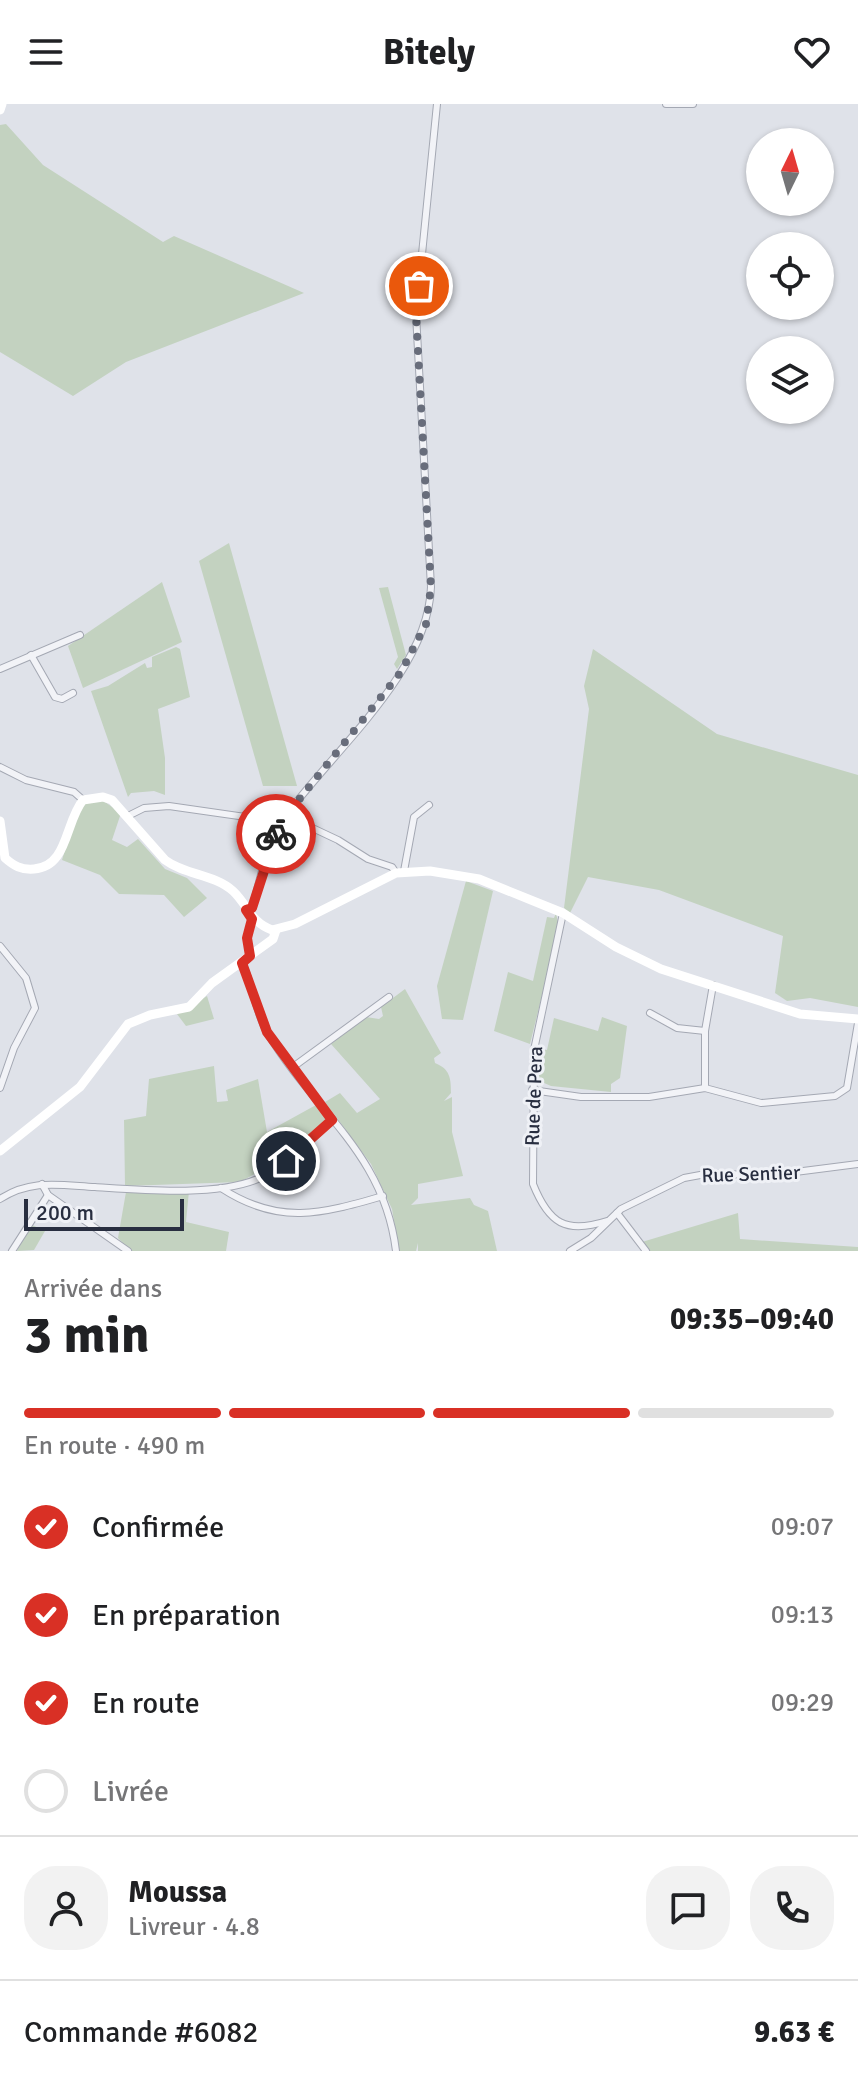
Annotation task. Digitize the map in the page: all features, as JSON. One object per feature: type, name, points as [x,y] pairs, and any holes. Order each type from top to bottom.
[{"type":"street","points":[[0,110],[2,104]]},
{"type":"street","points":[[250,956],[247,938],[249,914],[284,819],[401,672],[426,624],[431,587],[416,314],[437,104]]},
{"type":"street","points":[[666,104],[693,104]]},
{"type":"street","points":[[0,669],[80,635]]},
{"type":"street","points":[[31,655],[55,697],[62,699],[73,693]]},
{"type":"street","points":[[0,767],[26,780],[74,792],[83,800]]},
{"type":"street","points":[[83,800],[103,797],[112,800],[165,860],[174,867],[223,884],[233,891],[249,914],[276,930],[295,924],[400,872],[446,872],[479,879],[563,913],[630,955],[800,1014],[858,1021],[847,1088],[842,1094],[753,1103],[705,1088],[649,1097],[581,1097],[532,1090]]},
{"type":"street","points":[[0,821],[2,859],[19,868],[42,868],[57,859],[69,824],[83,800]]},
{"type":"street","points":[[400,872],[414,817],[429,805]]},
{"type":"street","points":[[128,816],[144,808],[169,806],[284,819],[338,840],[368,859],[400,872]]},
{"type":"street","name":"Rue de Pera","points":[[563,913],[534,1050],[533,1184],[551,1215],[572,1229],[607,1221]]},
{"type":"street","points":[[0,1151],[80,1087],[128,1024],[150,1015],[189,1007],[206,987],[273,939],[276,930]]},
{"type":"street","points":[[0,946],[26,978],[35,1008],[22,1029],[0,1088]]},
{"type":"street","points":[[242,963],[267,1032],[368,1164],[393,1224],[396,1251]]},
{"type":"street","points":[[705,1088],[705,1031],[713,984]]},
{"type":"street","points":[[293,1067],[389,997]]},
{"type":"street","points":[[650,1013],[677,1028],[705,1031]]},
{"type":"street","points":[[0,1199],[21,1186],[42,1184],[128,1189],[221,1188],[272,1172],[332,1120]]},
{"type":"street","name":"Rue Sentier","points":[[570,1251],[591,1238],[617,1213],[656,1190],[696,1175],[764,1176],[858,1164]]},
{"type":"street","points":[[42,1184],[48,1195],[128,1251]]},
{"type":"street","points":[[221,1188],[284,1215],[349,1206],[383,1196]]},
{"type":"street","points":[[12,1251],[48,1195]]},
{"type":"street","points":[[617,1213],[646,1251]]},
{"type":"green space","points":[[6,124],[43,165],[163,242],[174,236],[304,293],[126,362],[73,396],[0,352],[0,125]]},
{"type":"green space","points":[[229,543],[297,786],[263,786],[199,561]]},
{"type":"green space","points":[[162,582],[182,642],[83,688],[68,646]]},
{"type":"green space","points":[[388,587],[406,655],[397,669],[394,664],[398,657],[379,588]]},
{"type":"green space","points":[[176,647],[180,649],[190,697],[158,709],[165,758],[165,795],[154,791],[131,793],[128,797],[91,691],[108,686],[145,663],[147,668],[152,667],[152,657]]},
{"type":"green space","points":[[593,649],[717,734],[858,775],[858,1007],[810,998],[787,1001],[775,993],[783,936],[659,890],[588,877],[570,913],[564,908],[589,709],[584,686]]},
{"type":"green space","points":[[102,800],[121,813],[112,840],[127,847],[138,839],[165,869],[187,878],[207,898],[184,917],[164,895],[119,894],[100,875],[62,860],[76,814],[83,803]]},
{"type":"green space","points":[[466,881],[493,891],[463,1020],[442,1019],[437,986]]},
{"type":"green space","points":[[556,913],[559,927],[530,1044],[494,1031],[508,972],[533,981],[547,917],[554,918]]},
{"type":"green space","points":[[405,989],[441,1053],[434,1058],[435,1063],[447,1071],[450,1078],[451,1093],[444,1101],[452,1097],[452,1132],[463,1176],[418,1184],[418,1198],[411,1205],[470,1198],[474,1205],[488,1211],[497,1251],[418,1251],[418,1243],[416,1251],[399,1251],[392,1209],[371,1164],[325,1102],[340,1093],[357,1113],[380,1099],[331,1044],[366,1017],[379,1019],[383,1016],[381,1007]]},
{"type":"green space","points":[[207,996],[214,1019],[186,1026],[177,1014]]},
{"type":"green space","points":[[602,1017],[627,1026],[620,1078],[611,1084],[611,1092],[551,1086],[535,1079],[541,1053],[537,1048],[547,1050],[554,1018],[598,1031]]},
{"type":"green space","points":[[214,1066],[217,1102],[228,1101],[226,1090],[258,1079],[267,1132],[316,1105],[327,1119],[288,1156],[240,1182],[125,1186],[124,1120],[146,1116],[149,1079]]},
{"type":"green space","points":[[189,1191],[186,1222],[229,1232],[226,1251],[130,1251],[118,1238],[126,1192]]},
{"type":"green space","points":[[738,1213],[740,1239],[858,1247],[858,1251],[648,1251],[642,1242]]},
{"type":"green space","points":[[30,1224],[45,1231],[34,1250],[17,1251]]},
{"type":"way so far","points":[[276,834],[281,822],[401,672],[426,624],[431,587],[416,314],[419,286]]},
{"type":"route","points":[[276,834],[252,908],[246,910],[252,919],[247,938],[250,956],[242,963],[267,1032],[332,1120],[286,1161]]}]
